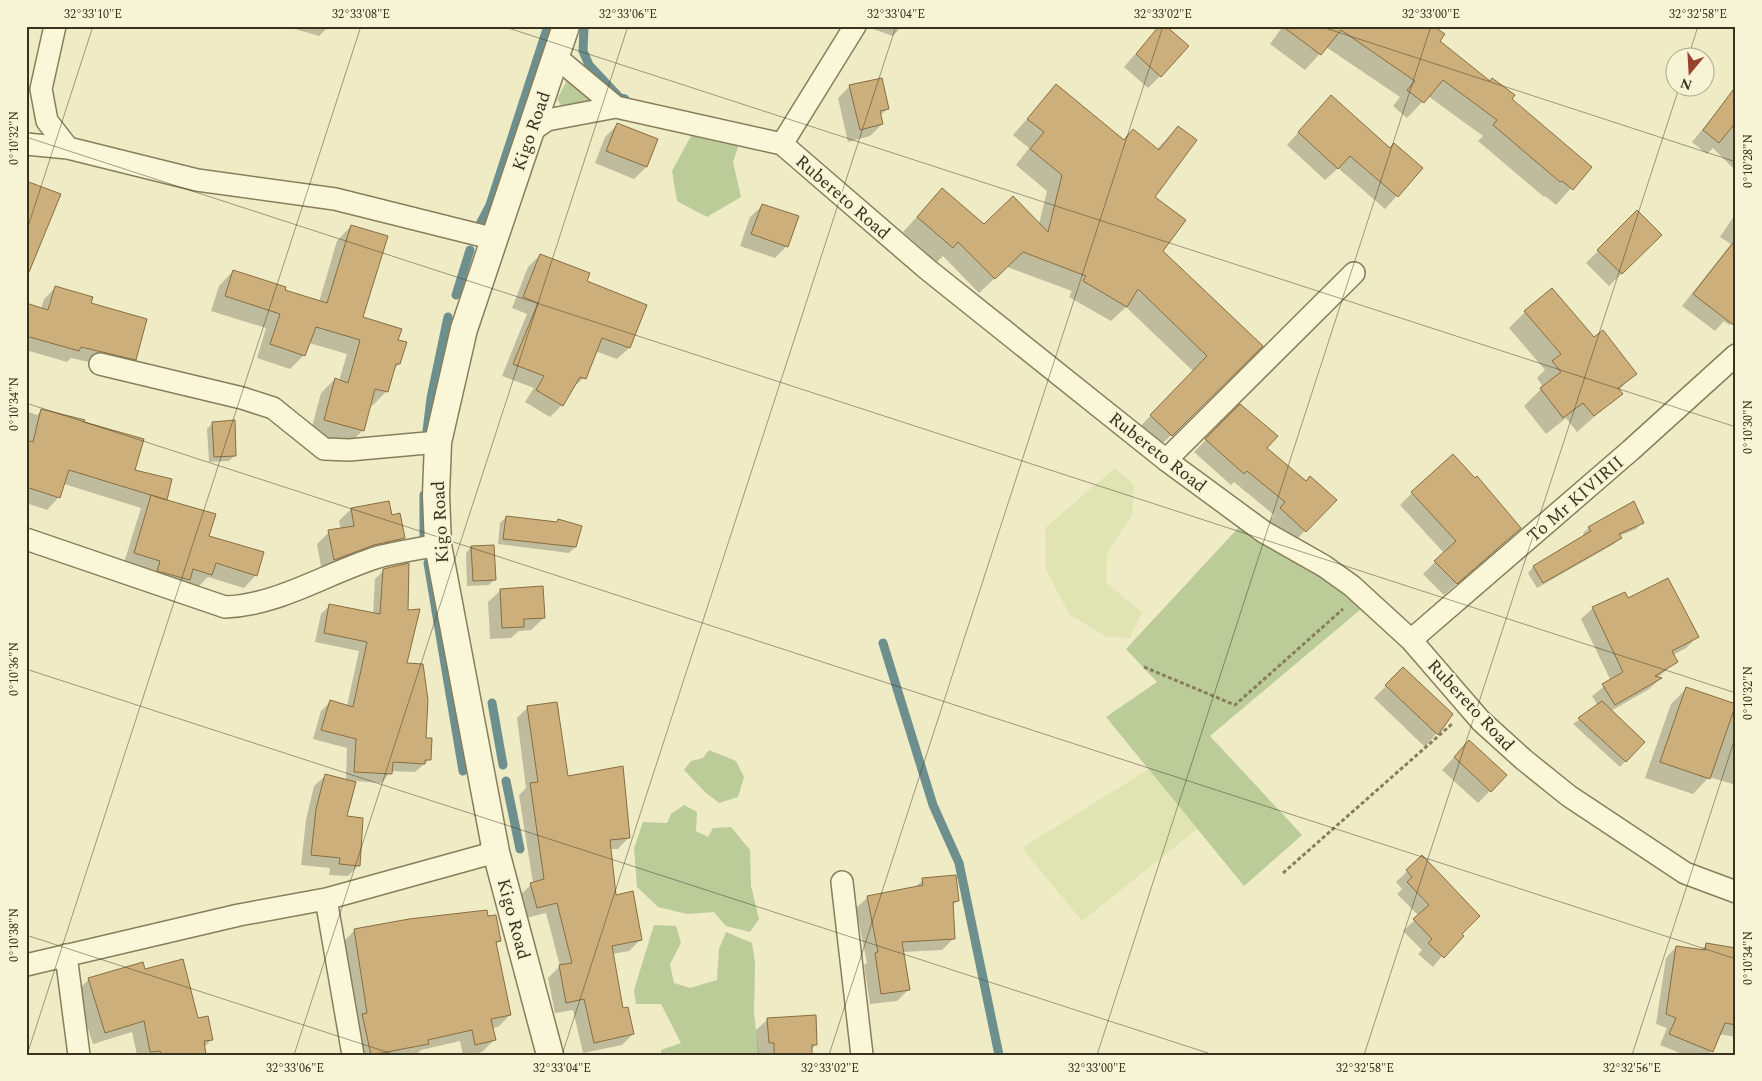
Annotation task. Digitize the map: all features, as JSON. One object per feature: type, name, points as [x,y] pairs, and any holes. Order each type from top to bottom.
[{"type":"street","points":[[54,26],[41,88],[46,121],[68,148]]},
{"type":"street","name":"Kigo Road","points":[[550,1055],[496,852],[438,545],[436,495],[438,442],[464,329],[566,26]]},
{"type":"street","points":[[782,144],[855,26]]},
{"type":"street","name":"Rubereto Road","points":[[556,57],[616,106],[782,144],[927,269],[1166,460],[1264,532],[1324,566],[1360,594],[1411,640],[1470,709],[1523,759],[1569,796],[1685,873],[1736,892]]},
{"type":"street","points":[[530,132],[547,120],[616,106]]},
{"type":"street","points":[[26,144],[68,148],[197,180],[335,199],[495,239]]},
{"type":"street","points":[[1166,460],[1354,273]]},
{"type":"street","name":"To Mr KIVIRII","points":[[1411,640],[1631,450],[1736,355]]},
{"type":"street","points":[[100,364],[242,398],[274,408],[324,449],[349,450],[438,442]]},
{"type":"street","points":[[26,539],[225,608],[244,606],[268,600],[378,557],[438,545]]},
{"type":"street","points":[[26,965],[239,915],[326,899],[496,852]]},
{"type":"street","points":[[842,882],[862,1055]]},
{"type":"street","points":[[326,899],[353,1055]]},
{"type":"street","points":[[66,955],[79,1055]]},
{"type":"path","points":[[1144,666],[1235,706],[1360,594]]},
{"type":"path","points":[[1283,873],[1403,764],[1470,709]]},
{"type":"green space","points":[[571,73],[604,104],[562,107],[557,99]]},
{"type":"green space","points":[[692,134],[739,144],[733,162],[741,197],[707,217],[677,201],[672,171]]},
{"type":"green space","points":[[1115,468],[1134,485],[1132,515],[1107,553],[1106,583],[1142,612],[1130,638],[1107,637],[1070,615],[1046,570],[1045,528]]},
{"type":"green space","points":[[1240,526],[1334,581],[1361,609],[1210,736],[1302,835],[1244,886],[1106,717],[1157,682],[1126,649]]},
{"type":"green space","points":[[709,750],[736,761],[744,777],[738,797],[719,803],[705,792],[684,770],[691,761],[703,758]]},
{"type":"green space","points":[[1149,769],[1197,829],[1082,921],[1022,848]]},
{"type":"green space","points":[[684,805],[697,812],[696,831],[708,837],[713,828],[731,827],[750,850],[751,886],[759,919],[750,932],[726,926],[714,912],[687,914],[658,907],[637,887],[634,848],[643,822],[667,823],[671,814]]},
{"type":"green space","points":[[654,925],[676,926],[681,943],[670,964],[674,983],[690,988],[717,980],[719,949],[726,932],[752,943],[755,963],[754,1013],[759,1055],[661,1055],[661,1050],[681,1043],[661,1004],[636,1004],[634,990]]},
{"type":"building","points":[[1159,26],[1166,26],[1189,46],[1161,77],[1136,54]]},
{"type":"building","points":[[1282,26],[1433,26],[1445,34],[1440,41],[1490,81],[1492,78],[1515,95],[1512,99],[1592,167],[1573,190],[1562,181],[1560,182],[1493,125],[1497,120],[1443,80],[1424,103],[1407,90],[1415,81],[1341,30],[1321,55]]},
{"type":"building","points":[[882,78],[889,109],[880,111],[883,124],[860,130],[849,85]]},
{"type":"building","points":[[1056,84],[1124,140],[1133,129],[1159,150],[1178,126],[1197,140],[1155,197],[1186,220],[1163,251],[1263,346],[1172,436],[1150,415],[1207,356],[1138,289],[1127,307],[1083,281],[1086,276],[1023,252],[995,279],[958,242],[953,248],[917,217],[942,188],[984,224],[1013,196],[1048,232],[1062,175],[1030,149],[1044,132],[1027,119]]},
{"type":"building","points":[[1736,86],[1736,122],[1719,143],[1703,130]]},
{"type":"building","points":[[1331,95],[1390,148],[1394,143],[1423,168],[1398,197],[1350,156],[1338,169],[1298,132]]},
{"type":"building","points":[[617,123],[658,139],[647,167],[606,151]]},
{"type":"building","points":[[26,181],[61,194],[27,277],[26,277]]},
{"type":"building","points":[[762,204],[799,216],[788,247],[751,234]]},
{"type":"building","points":[[1637,210],[1662,235],[1622,274],[1597,250]]},
{"type":"building","points":[[351,225],[388,236],[363,317],[402,329],[398,340],[407,342],[400,364],[396,364],[388,392],[375,389],[364,431],[324,420],[335,378],[348,383],[360,340],[316,327],[305,356],[270,344],[280,314],[225,296],[233,270],[286,287],[285,290],[327,303]]},
{"type":"building","points":[[1736,239],[1736,327],[1693,294]]},
{"type":"building","points":[[540,254],[590,273],[587,281],[647,305],[630,348],[602,338],[586,379],[580,377],[563,406],[536,390],[544,376],[513,364],[538,303],[523,297]]},
{"type":"building","points":[[55,286],[93,297],[91,303],[147,319],[136,360],[81,347],[79,351],[26,336],[26,303],[48,310]]},
{"type":"building","points":[[1552,288],[1594,337],[1603,330],[1637,374],[1618,388],[1623,394],[1594,416],[1583,403],[1563,418],[1540,388],[1561,372],[1552,361],[1561,354],[1524,311]]},
{"type":"building","points":[[1240,404],[1278,436],[1267,448],[1306,481],[1310,476],[1337,500],[1306,532],[1280,508],[1285,502],[1247,471],[1244,474],[1205,439]]},
{"type":"building","points":[[41,409],[85,420],[84,422],[144,439],[135,470],[172,479],[167,500],[216,514],[209,536],[264,552],[257,576],[216,563],[212,575],[193,569],[190,580],[157,571],[160,561],[134,553],[151,495],[69,470],[60,498],[26,487],[26,440],[33,442]]},
{"type":"building","points":[[235,420],[236,456],[214,457],[212,422]]},
{"type":"building","points":[[1453,454],[1475,478],[1477,476],[1521,528],[1457,584],[1434,561],[1456,541],[1411,492]]},
{"type":"building","points":[[389,501],[392,515],[400,513],[405,538],[374,545],[334,560],[328,530],[354,526],[351,508]]},
{"type":"building","points":[[1634,501],[1644,523],[1619,534],[1622,538],[1543,583],[1533,566],[1591,531],[1588,527]]},
{"type":"building","points":[[506,516],[557,522],[558,519],[582,526],[576,547],[503,539]]},
{"type":"building","points":[[494,545],[496,580],[473,581],[471,546]]},
{"type":"building","points":[[409,563],[408,610],[420,609],[407,663],[423,664],[428,700],[426,738],[432,738],[431,760],[425,760],[425,764],[393,762],[392,774],[354,772],[356,739],[321,730],[330,700],[353,707],[367,642],[324,633],[329,604],[380,614],[383,569]]},
{"type":"building","points":[[1668,578],[1699,637],[1672,651],[1678,662],[1655,676],[1662,678],[1615,705],[1602,684],[1623,672],[1592,607],[1625,592],[1628,598]]},
{"type":"building","points":[[543,586],[545,618],[524,619],[524,627],[502,628],[500,589]]},
{"type":"building","points":[[1403,667],[1453,714],[1438,735],[1385,685]]},
{"type":"building","points":[[1686,687],[1736,704],[1710,779],[1660,762]]},
{"type":"building","points":[[1602,701],[1645,742],[1626,762],[1578,718]]},
{"type":"building","points":[[557,702],[568,776],[623,766],[630,838],[610,840],[616,895],[633,891],[642,940],[612,946],[623,1008],[628,1007],[634,1034],[594,1043],[584,999],[566,1003],[559,965],[572,963],[557,903],[537,908],[530,883],[544,879],[530,783],[538,782],[527,706]]},
{"type":"building","points":[[1469,740],[1507,775],[1491,792],[1454,757]]},
{"type":"building","points":[[325,774],[356,782],[347,816],[363,818],[360,866],[339,864],[340,858],[311,855],[316,809]]},
{"type":"building","points":[[1422,855],[1480,916],[1462,934],[1464,936],[1444,958],[1428,943],[1432,939],[1413,919],[1429,905],[1407,882],[1412,877],[1406,870]]},
{"type":"building","points":[[956,875],[959,901],[953,902],[955,939],[902,942],[910,990],[881,994],[875,953],[878,952],[867,896],[923,885],[922,878]]},
{"type":"building","points":[[487,910],[488,916],[496,915],[501,941],[496,942],[511,1015],[491,1019],[496,1040],[475,1045],[472,1030],[428,1040],[429,1044],[371,1055],[362,1014],[367,1013],[354,929],[409,919]]},
{"type":"building","points":[[1706,943],[1736,948],[1736,1025],[1725,1023],[1713,1052],[1669,1034],[1676,1018],[1666,1014],[1676,946],[1705,950]]},
{"type":"building","points":[[183,959],[198,1018],[208,1016],[213,1040],[204,1041],[206,1055],[161,1055],[160,1051],[150,1052],[144,1021],[105,1033],[88,978],[143,962],[145,969]]},
{"type":"building","points":[[816,1015],[817,1045],[812,1045],[812,1055],[774,1055],[774,1043],[769,1043],[767,1018]]},
{"type":"waterway","points":[[480,224],[490,205],[548,26]]},
{"type":"waterway","points":[[584,26],[583,51],[589,65],[620,98],[625,99]]},
{"type":"waterway","points":[[456,295],[470,250]]},
{"type":"waterway","points":[[427,431],[431,398],[448,317]]},
{"type":"waterway","points":[[424,495],[424,540]]},
{"type":"waterway","points":[[428,563],[463,771]]},
{"type":"waterway","points":[[883,643],[933,805],[959,863],[999,1055]]},
{"type":"waterway","points":[[492,703],[503,765]]},
{"type":"waterway","points":[[506,781],[520,849]]}]
